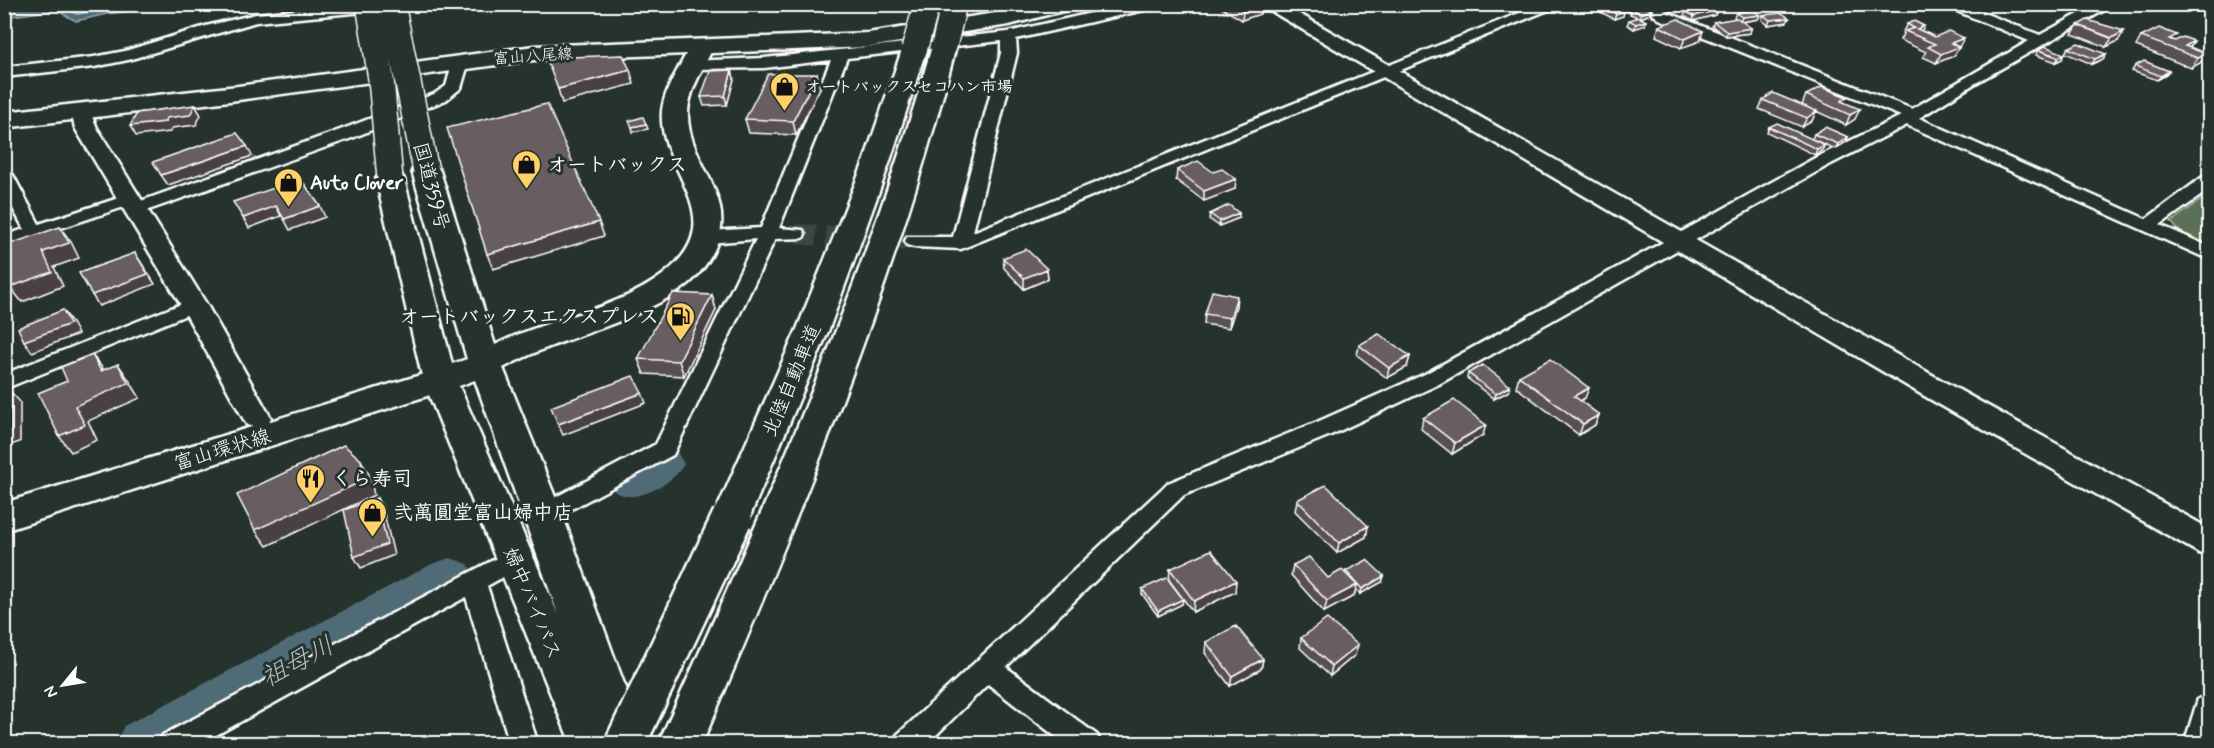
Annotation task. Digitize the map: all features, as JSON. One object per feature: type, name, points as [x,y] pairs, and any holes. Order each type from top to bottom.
[{"type":"main road","name":"国道359号","points":[[369,4],[381,79],[390,179],[437,371]]},
{"type":"main road","name":"国道359号","points":[[392,4],[426,171],[482,355]]},
{"type":"main road","name":"北陸自動車道","points":[[627,744],[732,518],[813,329],[876,164],[927,4]]},
{"type":"main road","name":"北陸自動車道","points":[[680,744],[770,539],[861,307],[914,155],[954,4]]},
{"type":"main road","name":"富山八尾線","points":[[4,120],[238,93],[461,61],[534,53],[698,56],[868,39],[1009,18],[1062,4]]},
{"type":"main road","points":[[437,371],[482,355],[517,347],[630,308],[656,295],[689,267],[709,237],[707,203],[676,126],[675,109],[698,56]]},
{"type":"main road","name":"婦中バイパス","points":[[482,355],[627,744]]},
{"type":"main road","name":"婦中バイパス","points":[[437,371],[593,744]]},
{"type":"main road","name":"富山環状線","points":[[4,496],[257,418],[437,371]]},
{"type":"main road","name":"富山環状線","points":[[4,517],[437,371]]},
{"type":"street","points":[[4,72],[128,56],[211,29],[256,18],[404,4]]},
{"type":"street","points":[[698,56],[764,63],[1008,36],[1153,4]]},
{"type":"street","points":[[1268,4],[1931,387],[2210,544]]},
{"type":"street","points":[[914,241],[961,243],[1556,4]]},
{"type":"street","points":[[1647,4],[1664,16],[1910,117],[2210,254]]},
{"type":"street","points":[[1947,4],[2042,41]]},
{"type":"street","points":[[907,744],[1176,489],[1325,428],[1432,378],[1821,162],[1910,117],[1968,81],[2108,4]]},
{"type":"street","points":[[961,243],[1009,53],[1008,36]]},
{"type":"street","points":[[543,514],[665,448],[768,233],[841,54]]},
{"type":"street","points":[[4,242],[34,231],[134,204],[346,134],[440,97],[453,88],[461,61]]},
{"type":"street","points":[[81,111],[86,128],[134,204],[257,418]]},
{"type":"street","points":[[4,175],[34,231]]},
{"type":"street","points":[[2147,226],[2210,180]]},
{"type":"street","points":[[709,237],[768,233],[796,234]]},
{"type":"street","points":[[4,382],[194,306]]},
{"type":"street","points":[[173,744],[514,558]]},
{"type":"street","points":[[473,581],[524,744]]},
{"type":"street","points":[[987,668],[1087,744]]},
{"type":"street","points":[[2202,744],[2210,710]]},
{"type":"green space","points":[[2209,194],[2209,248],[2184,236],[2171,222]]},
{"type":"water","points":[[5,4],[178,5],[107,14],[76,21],[56,10],[5,17]]},
{"type":"building","points":[[1232,4],[1261,4],[1243,11]]},
{"type":"building","points":[[1596,4],[1610,4],[1624,11],[1616,14]]},
{"type":"building","points":[[1623,4],[1637,4],[1630,8]]},
{"type":"building","points":[[1642,5],[1652,10],[1641,14],[1632,9]]},
{"type":"building","points":[[1708,6],[1717,10],[1694,16],[1686,12]]},
{"type":"building","points":[[1753,10],[1760,15],[1742,17],[1736,13]]},
{"type":"building","points":[[1782,13],[1789,18],[1770,20],[1763,15]]},
{"type":"building","points":[[1639,17],[1646,21],[1636,24],[1629,20]]},
{"type":"building","points":[[1737,18],[1751,28],[1727,32],[1714,22]]},
{"type":"building","points":[[1678,19],[1703,31],[1685,39],[1659,26]]},
{"type":"building","points":[[2087,20],[2124,31],[2112,38],[2078,25]]},
{"type":"building","points":[[1914,21],[1924,26],[1917,29],[1935,37],[1949,31],[1964,38],[1951,43],[1959,47],[1941,54],[1928,47],[1935,44],[1905,31],[1914,28],[1907,24]]},
{"type":"building","points":[[2159,28],[2177,35],[2169,39],[2175,41],[2183,37],[2194,41],[2185,46],[2207,54],[2198,58],[2141,37]]},
{"type":"building","points":[[2078,43],[2106,54],[2095,59],[2068,48]]},
{"type":"building","points":[[2045,46],[2064,54],[2059,57],[2039,50]]},
{"type":"building","points":[[623,55],[630,70],[558,89],[546,58]]},
{"type":"building","points":[[2144,61],[2169,71],[2161,76],[2135,66]]},
{"type":"building","points":[[732,70],[725,96],[701,97],[710,71]]},
{"type":"building","points":[[768,74],[817,74],[793,121],[745,119]]},
{"type":"building","points":[[1822,87],[1847,97],[1841,101],[1860,109],[1850,115],[1806,95]]},
{"type":"building","points":[[1773,93],[1816,111],[1807,118],[1763,100]]},
{"type":"building","name":"オートバックス","points":[[547,104],[599,222],[487,254],[447,128]]},
{"type":"building","points":[[195,105],[190,115],[166,118],[165,122],[130,126],[137,113]]},
{"type":"building","points":[[643,117],[646,124],[632,127],[629,121]]},
{"type":"building","points":[[1777,123],[1825,145],[1817,149],[1769,127]]},
{"type":"building","points":[[1825,127],[1848,137],[1838,144],[1814,134]]},
{"type":"building","points":[[237,133],[247,146],[161,175],[153,162]]},
{"type":"building","points":[[1198,161],[1213,172],[1222,169],[1236,179],[1204,191],[1177,170]]},
{"type":"building","points":[[301,179],[320,206],[284,219],[276,206],[243,218],[233,202]]},
{"type":"building","points":[[1229,205],[1239,213],[1220,221],[1210,214]]},
{"type":"building","points":[[60,227],[69,243],[43,252],[52,272],[10,287],[4,274],[4,246]]},
{"type":"building","points":[[1026,249],[1047,269],[1024,278],[1003,258]]},
{"type":"building","points":[[135,253],[148,274],[92,295],[79,273]]},
{"type":"building","points":[[1212,291],[1237,296],[1230,318],[1205,314]]},
{"type":"building","points":[[673,293],[712,295],[679,361],[638,359]]},
{"type":"building","points":[[63,310],[70,324],[24,341],[18,328]]},
{"type":"building","points":[[1379,334],[1410,356],[1389,368],[1359,345]]},
{"type":"building","points":[[92,355],[101,371],[118,364],[128,383],[75,406],[85,425],[59,436],[38,393],[67,381],[61,367]]},
{"type":"building","points":[[1550,359],[1589,388],[1574,396],[1599,415],[1583,424],[1519,376]]},
{"type":"building","points":[[1483,365],[1510,386],[1496,394],[1468,373]]},
{"type":"building","points":[[633,376],[642,393],[558,424],[551,407]]},
{"type":"building","points":[[11,392],[11,432],[4,434],[4,394]]},
{"type":"building","points":[[1454,400],[1486,425],[1455,443],[1423,418]]},
{"type":"building","points":[[344,445],[361,460],[365,480],[255,530],[237,495]]},
{"type":"building","points":[[1326,485],[1368,526],[1339,543],[1297,500]]},
{"type":"building","name":"弐萬圓堂富山婦中店","points":[[377,498],[387,544],[354,557],[344,510]]},
{"type":"building","points":[[1211,550],[1236,581],[1194,601],[1170,569]]},
{"type":"building","points":[[1309,557],[1328,578],[1342,570],[1357,585],[1327,601],[1293,565]]},
{"type":"building","points":[[1367,560],[1384,576],[1362,589],[1346,571]]},
{"type":"building","points":[[1167,578],[1183,599],[1158,611],[1142,589]]},
{"type":"building","points":[[1327,619],[1358,645],[1332,666],[1301,638]]},
{"type":"building","points":[[1236,626],[1263,659],[1232,676],[1206,642]]},
{"type":"waterway","name":"祖母川","points":[[631,480],[661,464]]},
{"type":"waterway","name":"祖母川","points":[[144,744],[450,578]]},
{"type":"tunnel","points":[[796,234],[914,241]]},
{"type":"place","name":"オートバックスセコハン市場","points":[[784,112]]},
{"type":"place","name":"オートバックス","points":[[526,190]]},
{"type":"place","name":"Auto Clover","points":[[289,208]]},
{"type":"place","name":"オートバックスエクスプレス","points":[[680,342]]},
{"type":"place","name":"くら寿司","points":[[311,504]]},
{"type":"place","name":"弐萬圓堂富山婦中店","points":[[372,538]]}]
